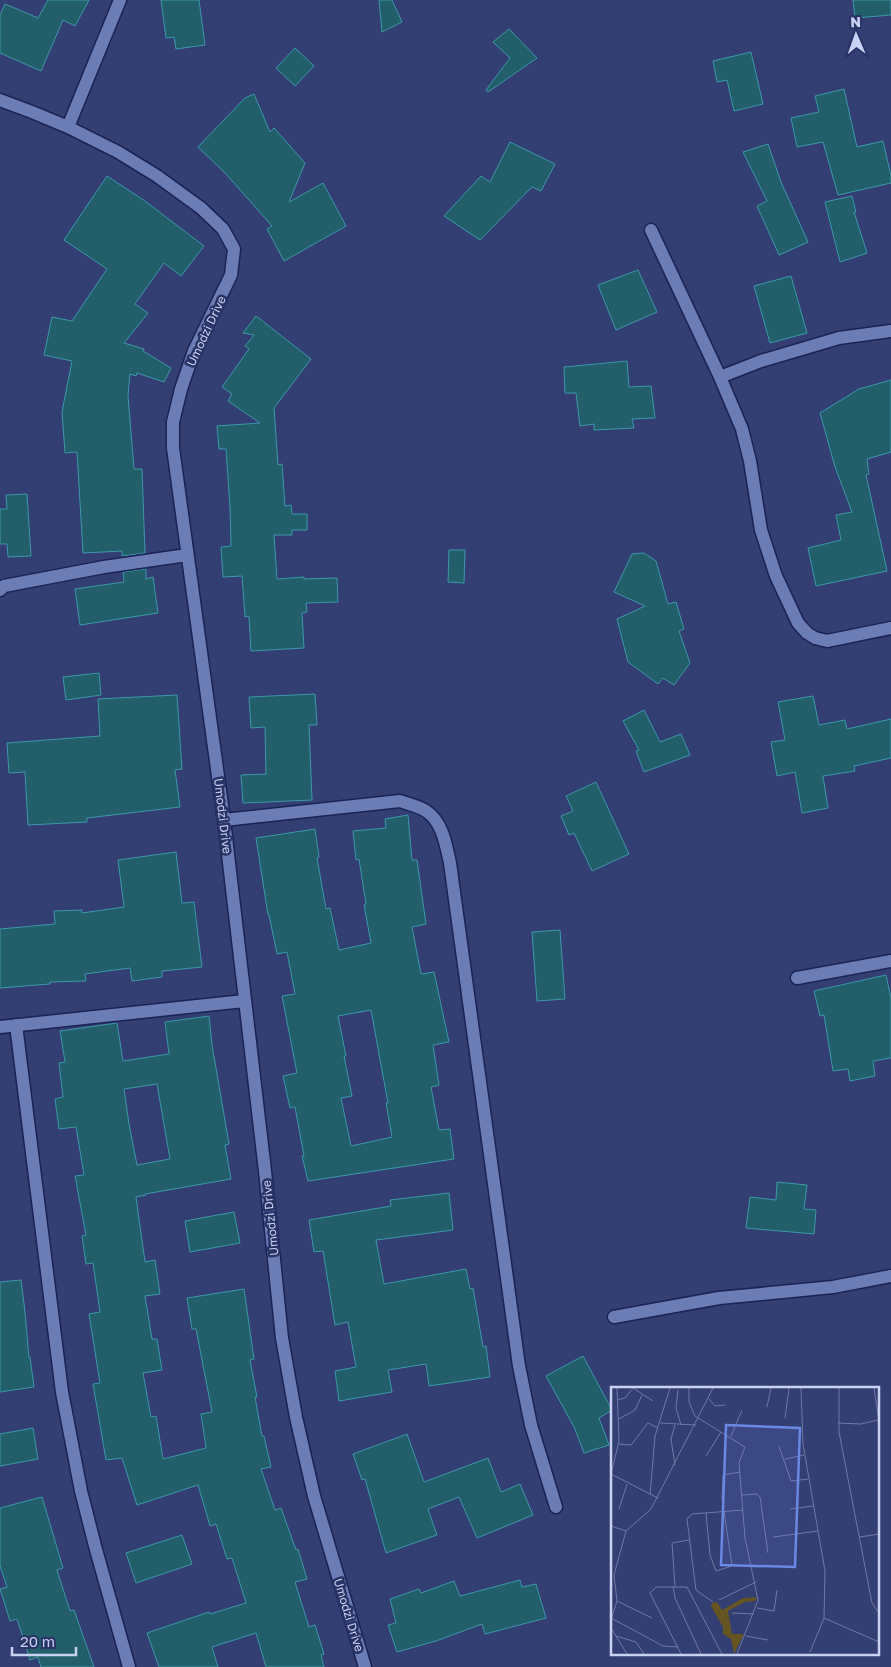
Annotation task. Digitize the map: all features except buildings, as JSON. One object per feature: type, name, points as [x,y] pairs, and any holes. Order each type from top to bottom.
[{"type":"street","points":[[68,127],[120,0]]},
{"type":"street","name":"Umodzi Drive","points":[[0,100],[68,127],[118,152],[158,176],[201,208],[223,229],[234,249],[231,275],[194,351],[181,389],[173,422],[173,448],[224,820],[265,1171],[282,1338],[314,1496],[365,1667]]},
{"type":"street","points":[[651,230],[720,377],[742,429],[750,461],[764,540],[776,576],[798,623],[807,633],[815,638],[828,641],[891,628]]},
{"type":"street","points":[[720,377],[761,361],[839,338],[891,331]]},
{"type":"street","points":[[0,590],[4,586],[187,555]]},
{"type":"street","points":[[224,820],[400,802],[426,810],[436,822],[445,838],[519,1366],[531,1425],[556,1507]]},
{"type":"street","points":[[797,978],[891,961]]},
{"type":"street","points":[[0,1027],[244,1001]]},
{"type":"street","points":[[16,1025],[62,1392],[81,1491],[129,1667]]},
{"type":"street","points":[[614,1317],[719,1298],[833,1287],[891,1276]]}]
